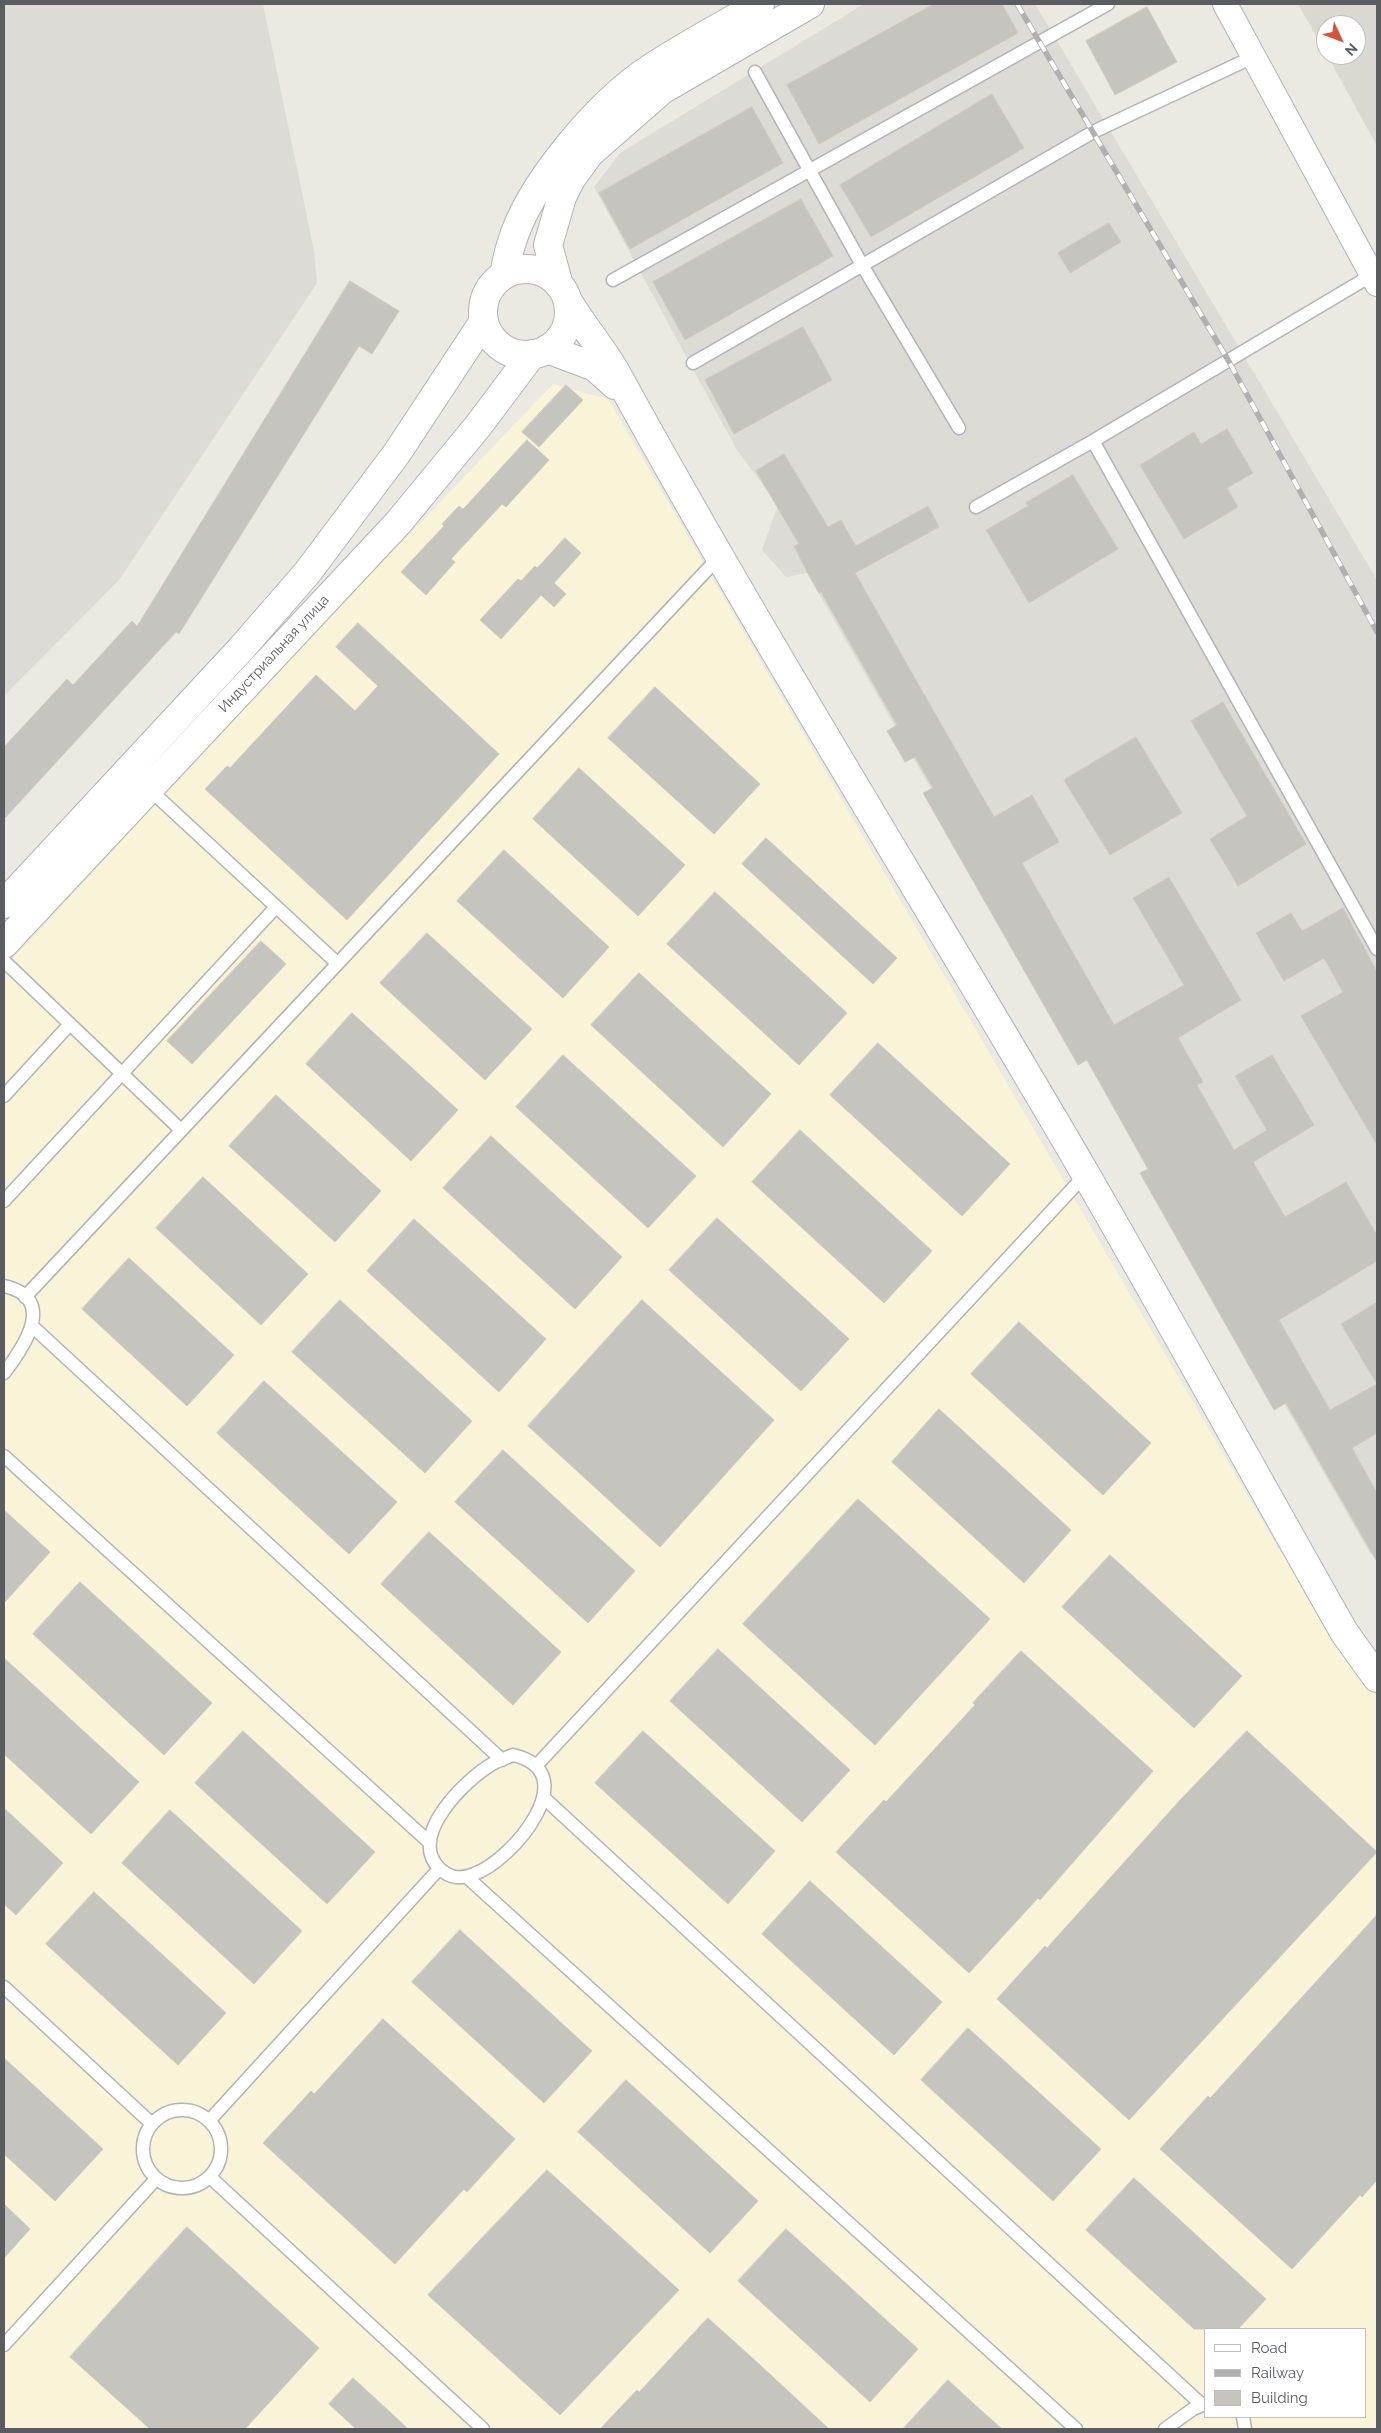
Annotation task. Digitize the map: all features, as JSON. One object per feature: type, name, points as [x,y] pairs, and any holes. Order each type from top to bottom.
[{"type":"street","points":[[540,352],[559,339],[566,328],[569,314],[548,245],[562,197],[571,179],[590,153],[656,79],[760,4]]},
{"type":"street","points":[[504,275],[511,244],[518,226],[551,170],[572,142],[613,98],[810,4]]},
{"type":"street","points":[[1225,4],[1374,280]]},
{"type":"street","points":[[633,407],[607,375],[595,367],[540,352],[516,354],[501,347],[490,336],[484,321],[484,303],[491,287],[504,275],[522,268],[542,272],[563,292],[583,326],[613,367],[633,407],[719,556],[1086,1174],[1339,1623],[1377,1678]]},
{"type":"street","name":"Индустриальная улица","points":[[4,944],[138,780],[240,650],[307,573],[397,453],[484,321]]},
{"type":"street","name":"Индустриальная улица","points":[[4,904],[138,780],[398,523],[540,352]]},
{"type":"lane","points":[[613,280],[1108,4]]},
{"type":"lane","points":[[693,363],[1093,132],[1253,57]]},
{"type":"lane","points":[[755,72],[862,264],[959,428]]},
{"type":"lane","points":[[976,506],[1374,280]]},
{"type":"lane","points":[[1092,440],[1377,949]]},
{"type":"lane","points":[[25,1297],[719,556]]},
{"type":"lane","points":[[138,780],[337,963]]},
{"type":"lane","points":[[4,1201],[276,907]]},
{"type":"lane","points":[[4,960],[181,1130]]},
{"type":"lane","points":[[4,1096],[70,1024]]},
{"type":"lane","points":[[536,1766],[1086,1174]]},
{"type":"lane","points":[[4,1286],[17,1289],[30,1302],[34,1318],[29,1337],[22,1350],[4,1373]]},
{"type":"lane","points":[[32,1326],[502,1760]]},
{"type":"lane","points":[[4,1456],[430,1843]]},
{"type":"lane","points":[[513,1755],[529,1759],[536,1766],[542,1772],[546,1788],[534,1820],[515,1844],[477,1873],[460,1878],[446,1874],[435,1864],[430,1843],[433,1827],[447,1805],[466,1783],[492,1764],[513,1755]]},
{"type":"lane","points":[[543,1797],[1204,2404],[1193,2409],[1166,2429]]},
{"type":"lane","points":[[209,2121],[440,1868]]},
{"type":"lane","points":[[467,1876],[1076,2429]]},
{"type":"lane","points":[[4,1987],[152,2124]]},
{"type":"lane","points":[[179,2109],[198,2112],[209,2121],[213,2124],[221,2141],[220,2160],[210,2177],[194,2187],[175,2188],[156,2179],[146,2166],[142,2147],[147,2128],[161,2115],[179,2109]]},
{"type":"lane","points":[[210,2177],[483,2429]]},
{"type":"lane","points":[[4,2345],[156,2179]]},
{"type":"shaded area","points":[[4,4],[263,4],[314,251],[317,283],[119,580],[4,696]]},
{"type":"shaded area","points":[[864,4],[1035,4],[1377,580],[1377,1551],[1371,1555],[807,573],[786,577],[762,550],[778,505],[737,450],[594,187],[620,153]]},
{"type":"shaded area","points":[[1298,4],[1377,4],[1377,146],[1332,65],[1366,65],[1366,15],[1316,15],[1316,36]]},
{"type":"shaded area","points":[[553,384],[608,399],[1277,1546],[1377,1697],[1377,2429],[4,2429],[4,968],[315,633]]},
{"type":"building","points":[[934,4],[1002,4],[1018,33],[819,144],[787,85]]},
{"type":"building","points":[[1147,7],[1177,62],[1115,95],[1086,41]]},
{"type":"building","points":[[992,94],[1024,148],[871,237],[840,185]]},
{"type":"building","points":[[752,107],[783,163],[630,249],[599,193]]},
{"type":"building","points":[[801,199],[833,256],[685,340],[653,282]]},
{"type":"building","points":[[1109,223],[1121,242],[1070,273],[1058,253]]},
{"type":"building","points":[[350,281],[399,311],[372,354],[359,346],[179,634],[176,632],[4,819],[4,747],[67,679],[73,685],[132,621],[137,626]]},
{"type":"building","points":[[803,327],[832,380],[734,434],[705,380]]},
{"type":"building","points":[[566,385],[583,400],[539,447],[522,432]]},
{"type":"building","points":[[1227,429],[1253,473],[1227,488],[1238,507],[1184,539],[1140,465],[1194,432],[1201,444]]},
{"type":"building","points":[[527,440],[549,460],[506,507],[502,504],[451,559],[455,562],[426,595],[401,572],[444,526],[442,524],[459,506],[463,509]]},
{"type":"building","points":[[784,454],[828,527],[841,520],[856,546],[928,506],[939,527],[855,573],[994,817],[1032,795],[1059,842],[1022,863],[1114,1025],[1184,985],[1133,898],[1169,877],[1241,1000],[1178,1038],[1203,1082],[1197,1085],[1234,1150],[1267,1130],[1235,1076],[1272,1055],[1314,1125],[1253,1162],[1285,1217],[1346,1182],[1377,1235],[1377,1261],[1279,1320],[1330,1410],[1377,1384],[1377,1433],[1352,1448],[1377,1493],[1377,1562],[1286,1403],[1274,1410],[1140,1173],[1148,1169],[1087,1060],[1078,1065],[923,793],[933,788],[915,757],[905,762],[887,731],[897,725],[821,592],[819,593],[807,572],[794,546],[799,544],[756,471]]},
{"type":"building","points":[[1073,475],[1118,549],[1029,603],[986,530],[1028,506],[1026,503]]},
{"type":"building","points":[[565,538],[581,553],[554,583],[566,594],[554,607],[541,595],[501,639],[480,620],[518,579],[521,581],[535,566],[537,568]]},
{"type":"building","points":[[358,623],[499,754],[347,920],[205,789],[227,766],[230,768],[316,675],[355,711],[378,686],[336,647]]},
{"type":"building","points":[[655,687],[760,784],[714,834],[608,738]]},
{"type":"building","points":[[1223,702],[1306,844],[1238,886],[1210,839],[1247,816],[1191,721]]},
{"type":"building","points":[[1136,737],[1182,813],[1110,855],[1064,780]]},
{"type":"building","points":[[579,768],[685,865],[638,916],[533,819]]},
{"type":"building","points":[[766,838],[897,958],[873,984],[742,864]]},
{"type":"building","points":[[504,850],[609,947],[563,998],[457,901]]},
{"type":"building","points":[[715,892],[847,1013],[799,1065],[667,944]]},
{"type":"building","points":[[1343,908],[1377,972],[1377,1145],[1301,1016],[1343,992],[1324,958],[1284,981],[1256,933],[1291,913],[1302,931]]},
{"type":"building","points":[[427,933],[532,1029],[485,1080],[380,983]]},
{"type":"building","points":[[261,941],[286,964],[192,1064],[167,1041]]},
{"type":"building","points":[[639,973],[771,1094],[723,1147],[591,1025]]},
{"type":"building","points":[[352,1013],[458,1110],[411,1161],[306,1064]]},
{"type":"building","points":[[878,1043],[1010,1164],[962,1216],[830,1095]]},
{"type":"building","points":[[563,1055],[696,1176],[648,1228],[516,1107]]},
{"type":"building","points":[[276,1095],[381,1191],[335,1242],[229,1146]]},
{"type":"building","points":[[800,1130],[932,1251],[884,1303],[752,1182]]},
{"type":"building","points":[[491,1136],[622,1257],[575,1309],[443,1188]]},
{"type":"building","points":[[203,1177],[308,1274],[261,1325],[156,1228]]},
{"type":"building","points":[[717,1218],[849,1339],[801,1391],[669,1270]]},
{"type":"building","points":[[414,1219],[546,1339],[499,1392],[367,1271]]},
{"type":"building","points":[[129,1258],[234,1355],[187,1406],[82,1309]]},
{"type":"building","points":[[340,1300],[472,1421],[425,1473],[292,1352]]},
{"type":"building","points":[[642,1300],[774,1420],[660,1547],[528,1426]]},
{"type":"building","points":[[1377,1302],[1377,1384],[1341,1324]]},
{"type":"building","points":[[1019,1322],[1151,1443],[1103,1495],[971,1374]]},
{"type":"building","points":[[264,1381],[397,1502],[349,1554],[217,1433]]},
{"type":"building","points":[[939,1409],[1071,1530],[1024,1583],[892,1462]]},
{"type":"building","points":[[503,1450],[635,1571],[588,1623],[455,1502]]},
{"type":"building","points":[[858,1499],[990,1619],[875,1745],[743,1624]]},
{"type":"building","points":[[4,1510],[50,1552],[4,1603]]},
{"type":"building","points":[[429,1532],[561,1652],[513,1705],[381,1584]]},
{"type":"building","points":[[1110,1555],[1242,1676],[1194,1728],[1062,1607]]},
{"type":"building","points":[[80,1582],[212,1703],[164,1755],[33,1634]]},
{"type":"building","points":[[718,1649],[850,1770],[802,1822],[670,1701]]},
{"type":"building","points":[[1021,1651],[1153,1771],[1040,1900],[1038,1898],[969,1973],[836,1852],[884,1800],[886,1802],[975,1705],[973,1703]]},
{"type":"building","points":[[4,1658],[139,1782],[91,1834],[4,1754]]},
{"type":"building","points":[[243,1731],[375,1852],[327,1904],[195,1783]]},
{"type":"building","points":[[643,1731],[775,1851],[728,1904],[595,1783]]},
{"type":"building","points":[[1247,1731],[1377,1852],[1129,2120],[997,1999],[1045,1946],[1047,1948],[1182,1798]]},
{"type":"building","points":[[4,1808],[63,1863],[16,1915],[4,1904]]},
{"type":"building","points":[[170,1810],[302,1931],[254,1984],[122,1863]]},
{"type":"building","points":[[810,1881],[942,2002],[894,2055],[762,1934]]},
{"type":"building","points":[[94,1892],[226,2013],[178,2065],[46,1944]]},
{"type":"building","points":[[1377,1915],[1377,2180],[1362,2197],[1360,2195],[1292,2269],[1160,2149],[1208,2096],[1210,2098]]},
{"type":"building","points":[[460,1930],[592,2051],[544,2103],[412,1982]]},
{"type":"building","points":[[383,2019],[515,2139],[467,2192],[464,2189],[395,2264],[263,2143],[311,2091],[314,2094]]},
{"type":"building","points":[[968,2028],[1101,2149],[1053,2201],[921,2080]]},
{"type":"building","points":[[4,2058],[103,2149],[55,2201],[4,2154]]},
{"type":"building","points":[[626,2080],[758,2201],[710,2253],[578,2132]]},
{"type":"building","points":[[547,2170],[679,2290],[560,2415],[428,2295]]},
{"type":"building","points":[[1134,2178],[1266,2299],[1239,2328],[1194,2329],[1086,2230]]},
{"type":"building","points":[[4,2204],[30,2229],[4,2258]]},
{"type":"building","points":[[187,2227],[319,2348],[245,2429],[150,2429],[70,2357]]},
{"type":"building","points":[[786,2229],[918,2349],[870,2402],[738,2281]]},
{"type":"building","points":[[708,2318],[829,2429],[600,2429],[637,2390],[639,2392]]},
{"type":"building","points":[[353,2378],[408,2429],[356,2429],[329,2404]]},
{"type":"building","points":[[948,2380],[974,2404],[1002,2429],[903,2429]]},
{"type":"railway","points":[[1017,4],[1228,360],[1377,632]]}]
